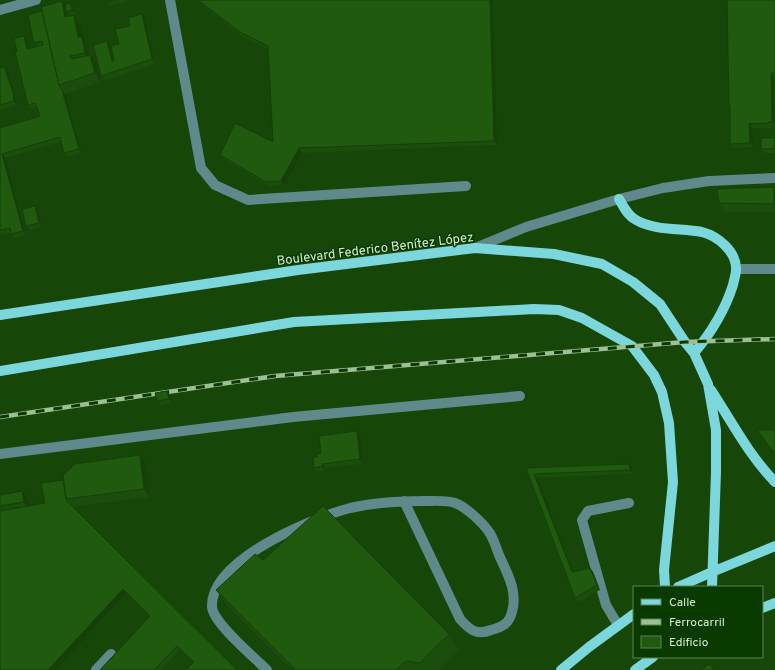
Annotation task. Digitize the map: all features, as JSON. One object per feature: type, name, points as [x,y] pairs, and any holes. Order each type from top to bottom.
[{"type":"main road","points":[[619,199],[628,214],[636,220],[650,225],[703,232],[717,239],[728,247],[733,255],[736,269],[727,302],[705,340],[694,353]]},
{"type":"main road","name":"Boulevard Federico Benítez López","points":[[0,315],[298,270],[475,248],[554,254],[602,264],[634,282],[660,304],[694,353],[708,384],[716,430],[712,586]]},
{"type":"main road","points":[[0,371],[294,322],[534,309],[559,310],[582,318],[632,346],[654,375],[662,392],[669,423],[673,482],[664,570],[665,586]]},
{"type":"main road","points":[[708,384],[738,435],[761,468],[775,482]]},
{"type":"main road","points":[[680,586],[775,546]]},
{"type":"main road","points":[[763,608],[775,603]]},
{"type":"main road","points":[[561,670],[633,615]]},
{"type":"main road","points":[[635,670],[652,658]]},
{"type":"street","points":[[0,10],[36,0]]},
{"type":"street","points":[[170,0],[201,168],[215,185],[248,200],[466,186]]},
{"type":"street","points":[[475,248],[526,227],[619,199],[663,188],[709,181],[775,178]]},
{"type":"street","points":[[736,269],[775,269]]},
{"type":"street","points":[[0,454],[293,417],[520,396]]},
{"type":"street","points":[[267,670],[219,623],[212,608],[214,593],[228,571],[263,544],[306,522],[351,508],[404,501],[455,502],[473,515],[490,533],[513,587],[514,604],[511,616],[505,624],[488,631],[478,632],[468,629],[460,619],[404,501]]},
{"type":"street","points":[[618,625],[606,604],[582,520],[588,511],[629,503]]},
{"type":"street","points":[[96,670],[111,654]]},
{"type":"building","points":[[198,0],[490,0],[494,141],[299,148],[281,181],[266,182],[220,155],[235,123],[273,142],[268,46],[240,32]]},
{"type":"building","points":[[727,0],[775,0],[775,73],[771,73],[772,122],[749,124],[750,143],[730,144]]},
{"type":"building","points":[[62,1],[65,17],[74,15],[78,37],[82,37],[85,53],[70,56],[71,59],[90,55],[95,73],[59,85],[41,7]]},
{"type":"building","points":[[70,3],[72,10],[66,12],[65,5]]},
{"type":"building","points":[[42,11],[59,85],[62,90],[79,149],[64,153],[60,137],[2,154],[23,231],[11,234],[10,228],[0,230],[0,128],[40,116],[35,103],[28,105],[15,52],[17,52],[14,38],[24,36],[27,49],[43,45],[42,41],[34,43],[28,15]]},
{"type":"building","points":[[142,14],[152,59],[101,76],[93,45],[107,41],[112,61],[114,60],[111,46],[119,44],[115,29],[130,26],[128,18]]},
{"type":"building","points":[[4,67],[14,95],[14,101],[0,105],[0,68]]},
{"type":"building","points":[[761,138],[775,138],[774,149],[761,149]]},
{"type":"building","points":[[774,187],[774,204],[719,203],[717,189]]},
{"type":"building","points":[[35,206],[39,223],[26,226],[22,209]]},
{"type":"building","points":[[167,391],[169,399],[157,401],[155,393]]},
{"type":"building","points":[[757,430],[775,430],[775,452],[771,449]]},
{"type":"building","points":[[357,431],[360,459],[322,464],[322,466],[314,468],[313,457],[318,457],[317,454],[321,454],[319,436]]},
{"type":"building","points":[[140,455],[144,489],[66,499],[63,475],[75,464]]},
{"type":"building","points":[[629,464],[630,470],[534,474],[572,572],[590,568],[597,585],[575,598],[526,468]]},
{"type":"building","points":[[63,480],[66,499],[69,503],[237,670],[186,670],[194,662],[177,646],[154,670],[100,670],[150,616],[123,589],[48,670],[0,670],[0,511],[45,503],[41,483]]},
{"type":"building","points":[[22,491],[24,502],[0,506],[0,495]]},
{"type":"building","points":[[323,506],[449,634],[420,663],[406,661],[396,670],[296,670],[216,590],[255,554],[263,560]]},
{"type":"building","points":[[710,664],[714,670],[700,670]]},
{"type":"railway","points":[[0,417],[275,376],[685,342],[775,339]]}]
